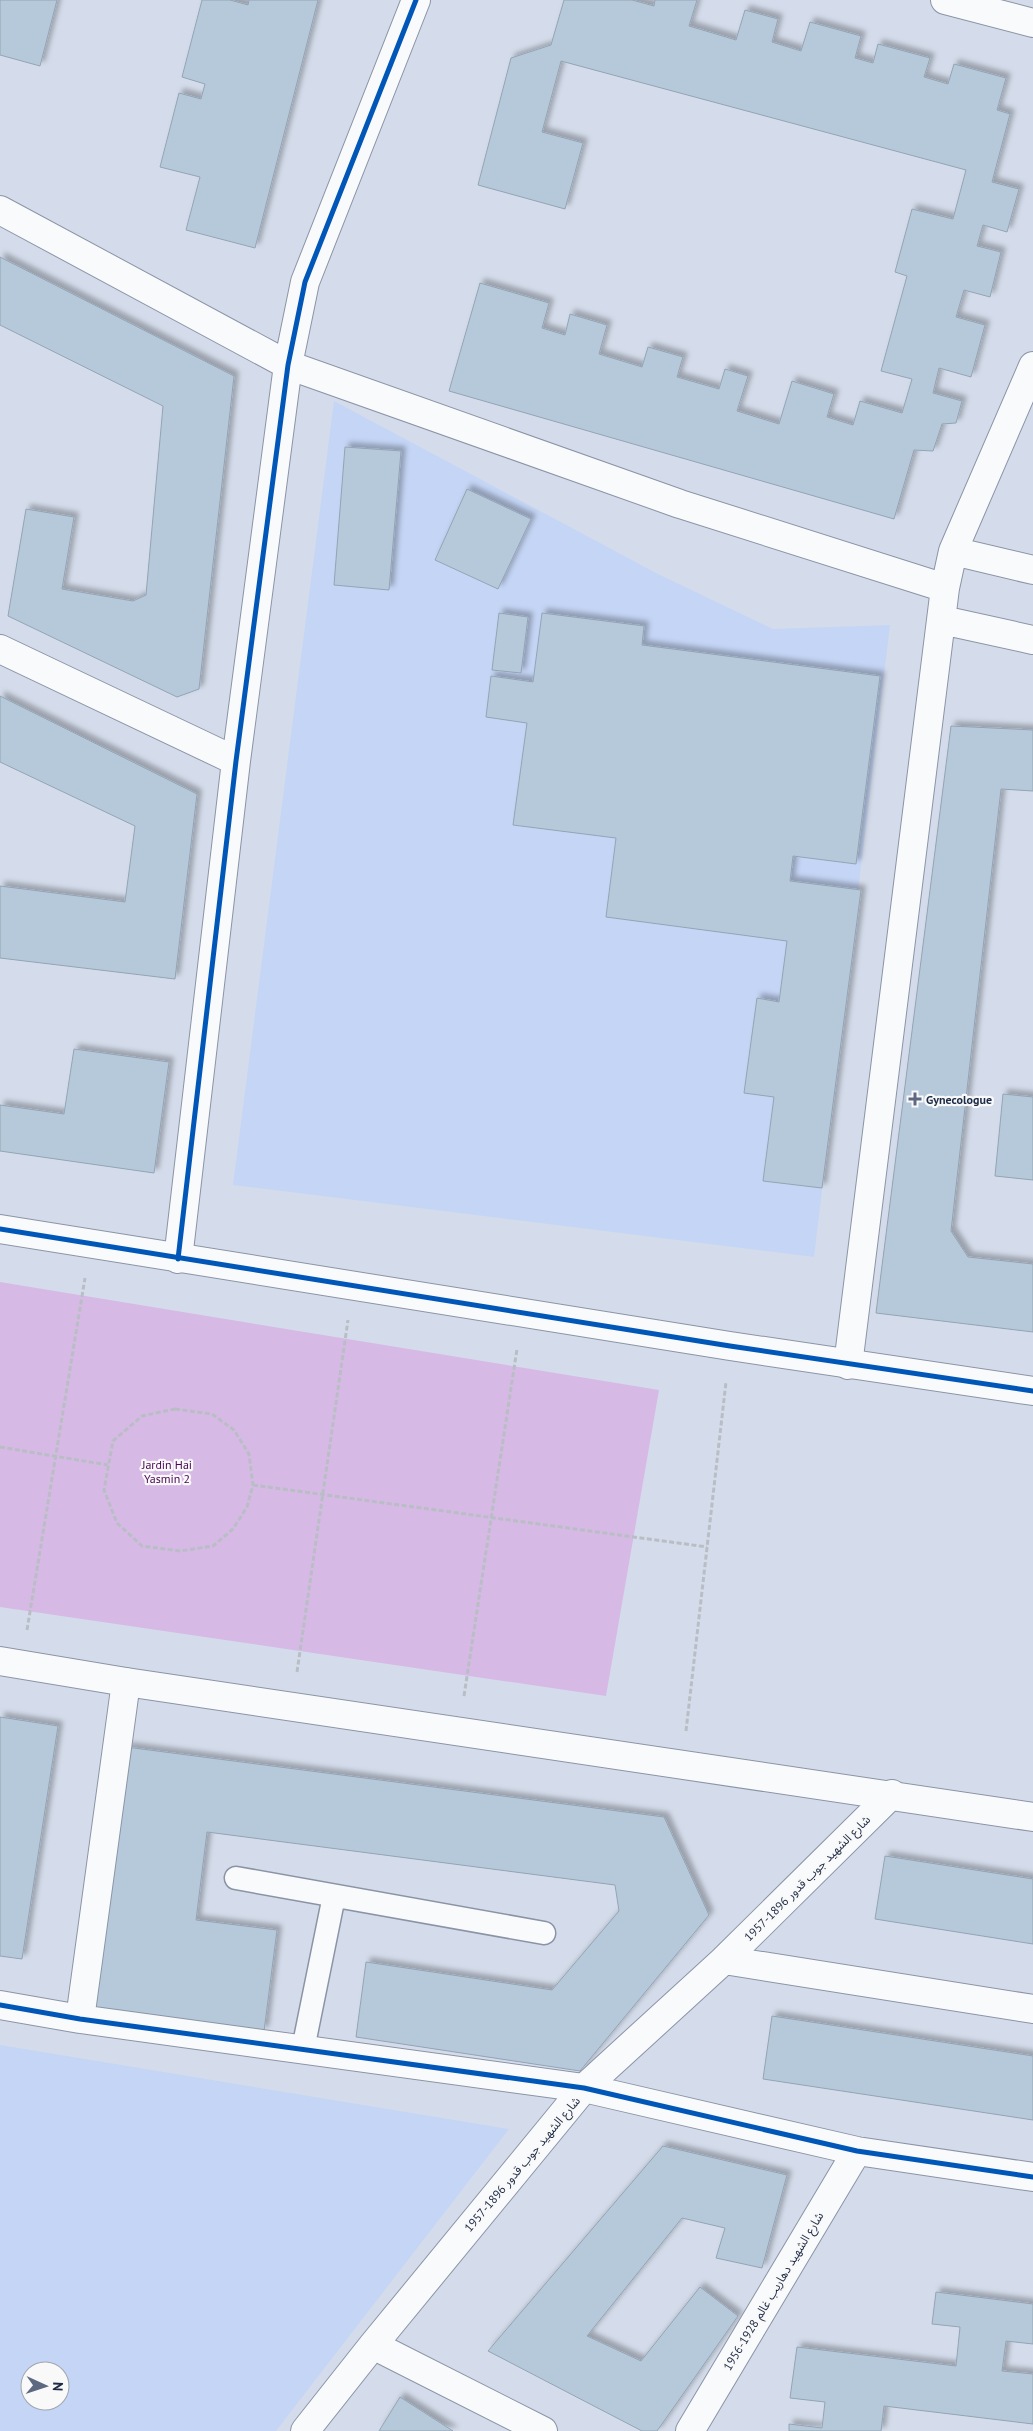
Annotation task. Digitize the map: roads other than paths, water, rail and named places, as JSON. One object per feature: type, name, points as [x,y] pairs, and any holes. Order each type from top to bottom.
[{"type":"street","points":[[178,1259],[236,760],[288,365],[305,282],[416,0]]},
{"type":"street","points":[[945,0],[1033,24]]},
{"type":"street","points":[[0,210],[288,365],[680,504],[945,588]]},
{"type":"street","points":[[848,1365],[945,588],[953,551],[1033,366]]},
{"type":"street","points":[[953,551],[1033,570]]},
{"type":"street","points":[[942,620],[1033,640]]},
{"type":"street","points":[[0,649],[236,760]]},
{"type":"street","points":[[0,1230],[848,1365],[1033,1391]]},
{"type":"street","points":[[10,1663],[126,1682],[892,1794],[1033,1817]]},
{"type":"street","points":[[80,2019],[126,1682]]},
{"type":"street","name":"شارع الشهيد جوب قدور 1896-1957","points":[[305,2431],[372,2345],[584,2088],[724,1960],[892,1794]]},
{"type":"street","points":[[724,1960],[1033,2009]]},
{"type":"street","points":[[0,2005],[80,2019],[584,2088],[856,2151],[1033,2176]]},
{"type":"street","name":"شارع الشهيد دهاريب غالم 1928-1956","points":[[690,2431],[856,2151]]},
{"type":"street","points":[[372,2345],[543,2431]]},
{"type":"lane","points":[[236,1878],[544,1933]]},
{"type":"lane","points":[[303,2049],[334,1896]]},
{"type":"place","name":"Gynecologue","points":[[915,1099]]},
{"type":"park label","name":"Jardin Hai Yasmin 2","points":[[167,1471]]}]
